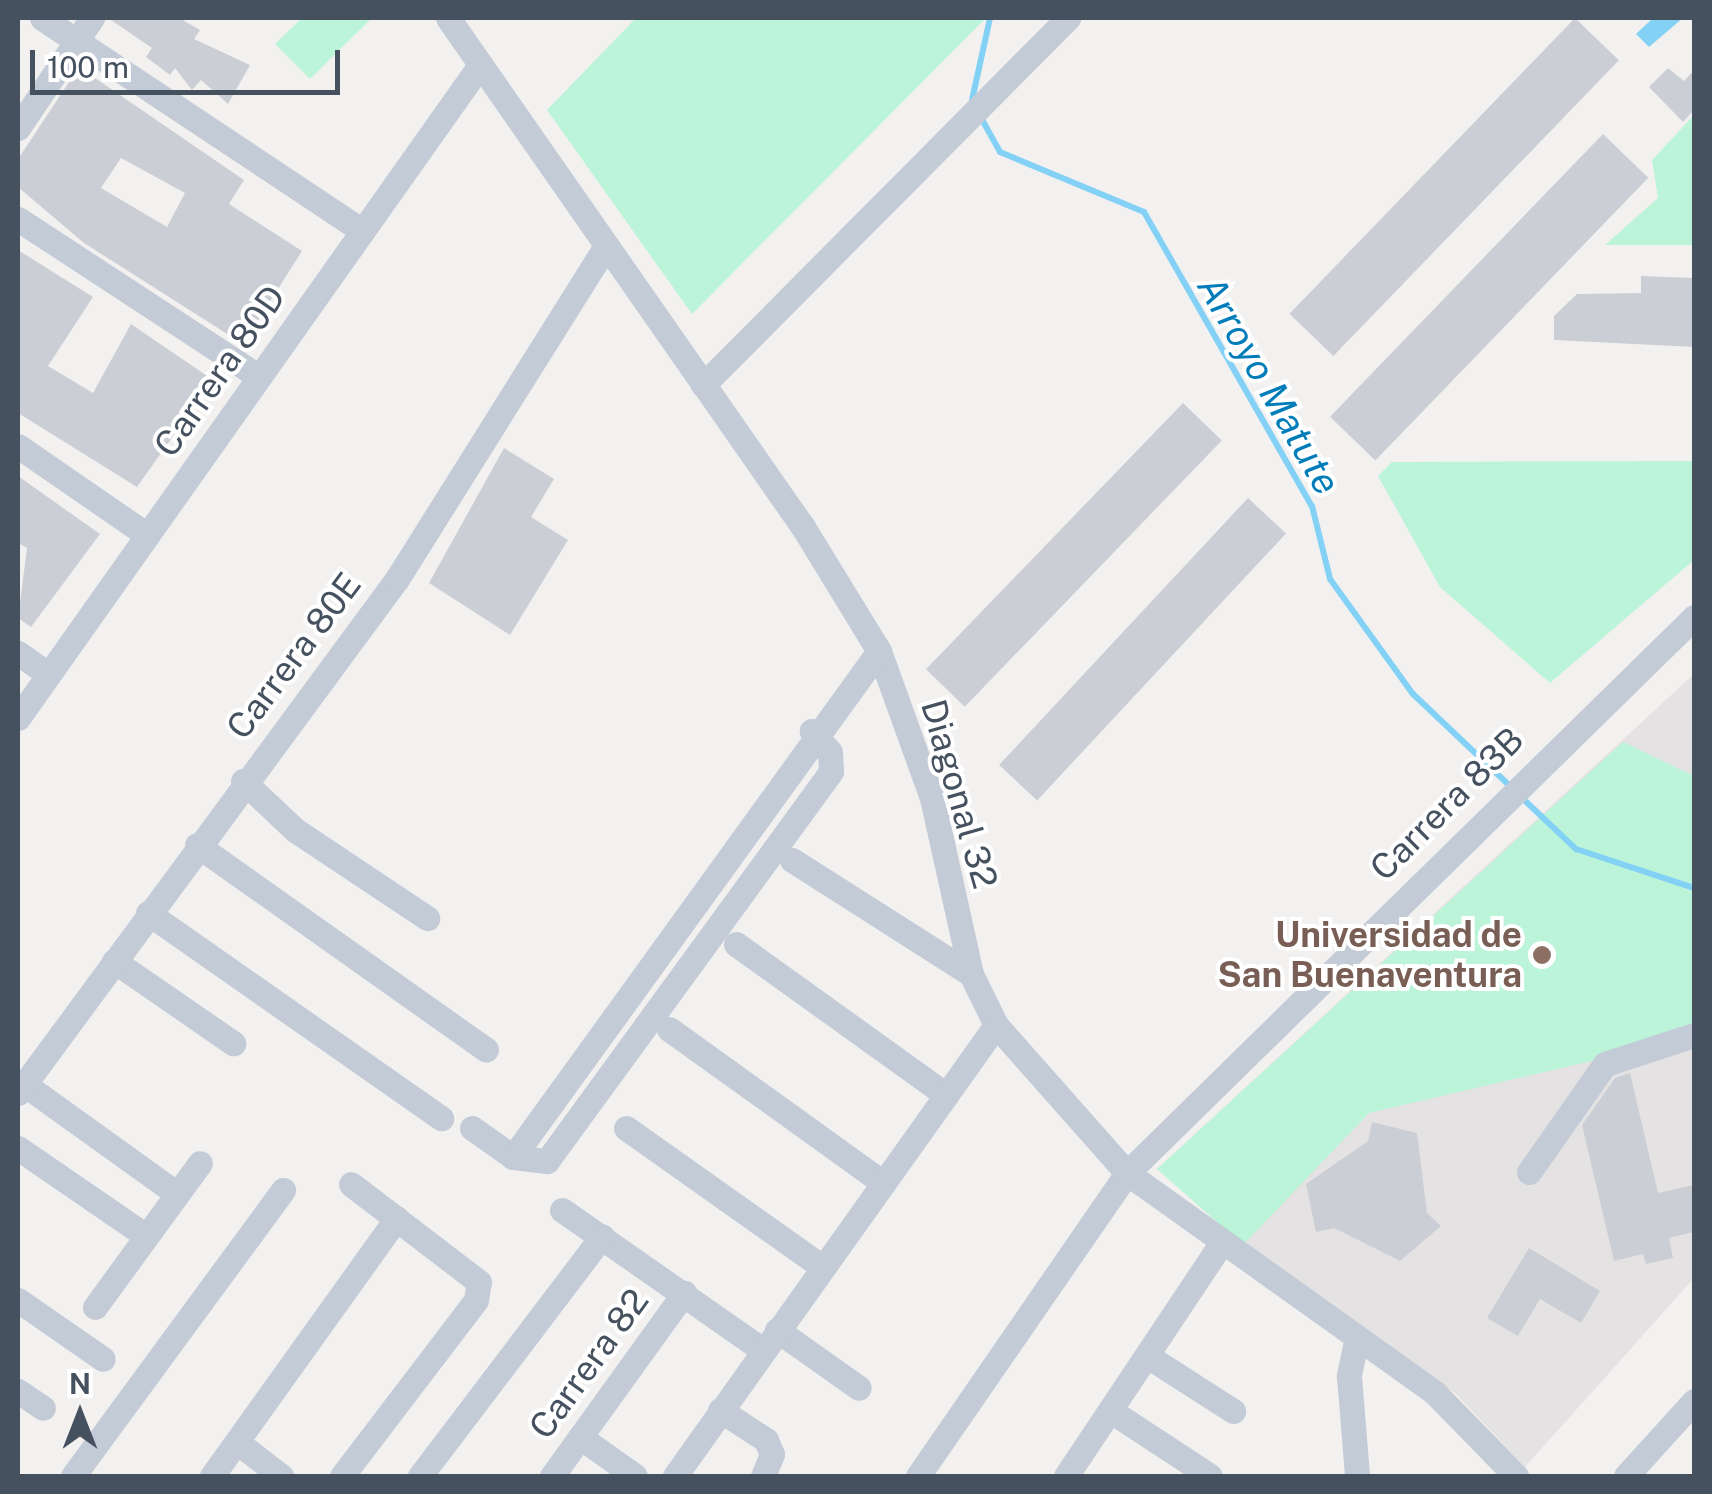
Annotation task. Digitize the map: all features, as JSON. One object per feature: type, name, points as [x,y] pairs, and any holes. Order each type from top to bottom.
[{"type":"street","points":[[42,18],[363,231]]},
{"type":"street","points":[[18,128],[92,18]]},
{"type":"street","name":"Diagonal 32","points":[[448,18],[703,385],[879,651],[932,798],[971,974],[996,1025],[1127,1173],[1219,1247],[1435,1393],[1516,1476]]},
{"type":"street","points":[[703,385],[1068,18]]},
{"type":"street","name":"Carrera 80D","points":[[18,718],[480,66]]},
{"type":"street","points":[[18,220],[259,377]]},
{"type":"street","name":"Carrera 80E","points":[[21,1088],[244,780],[397,579],[605,247]]},
{"type":"street","points":[[18,446],[147,535]]},
{"type":"street","name":"Carrera 83B","points":[[918,1476],[1127,1173],[1470,830],[1694,616]]},
{"type":"street","points":[[513,1157],[812,732],[879,651]]},
{"type":"street","points":[[18,653],[48,674]]},
{"type":"street","points":[[472,1128],[513,1157],[547,1162],[831,771],[830,752],[812,732]]},
{"type":"street","points":[[244,780],[295,830],[427,918]]},
{"type":"street","points":[[197,845],[486,1050]]},
{"type":"street","points":[[792,860],[971,974]]},
{"type":"street","points":[[148,913],[441,1118]]},
{"type":"street","points":[[736,944],[946,1095]]},
{"type":"street","points":[[114,960],[233,1043]]},
{"type":"street","points":[[675,1476],[996,1025]]},
{"type":"street","points":[[669,1029],[883,1183]]},
{"type":"street","points":[[1529,1172],[1605,1064],[1694,1036]]},
{"type":"street","points":[[21,1088],[177,1194]]},
{"type":"street","points":[[626,1128],[822,1267]]},
{"type":"street","points":[[18,1148],[146,1236]]},
{"type":"street","points":[[95,1306],[200,1163]]},
{"type":"street","points":[[342,1476],[476,1300],[479,1282],[466,1266],[350,1184]]},
{"type":"street","points":[[73,1476],[283,1190]]},
{"type":"street","points":[[562,1210],[684,1293],[860,1388]]},
{"type":"street","points":[[212,1476],[397,1218]]},
{"type":"street","points":[[420,1476],[602,1236]]},
{"type":"street","points":[[1066,1476],[1219,1247]]},
{"type":"street","name":"Carrera 82","points":[[552,1476],[684,1293]]},
{"type":"street","points":[[18,1300],[103,1359]]},
{"type":"street","points":[[1357,1337],[1349,1376],[1357,1476]]},
{"type":"street","points":[[1149,1357],[1233,1412]]},
{"type":"street","points":[[18,1391],[43,1408]]},
{"type":"street","points":[[1626,1476],[1694,1401]]},
{"type":"street","points":[[720,1410],[766,1440],[772,1454],[763,1476]]},
{"type":"street","points":[[1111,1412],[1210,1476]]},
{"type":"street","points":[[580,1437],[635,1476]]},
{"type":"street","points":[[237,1442],[281,1476]]},
{"type":"shaded area","name":"Universidad de San Buenaventura","points":[[1694,674],[1694,1278],[1525,1467],[1456,1394],[1283,1273],[1157,1169]]},
{"type":"green space","points":[[302,18],[370,20],[310,79],[275,44]]},
{"type":"green space","points":[[636,18],[986,18],[692,314],[547,110]]},
{"type":"green space","points":[[1694,115],[1694,245],[1605,245],[1658,198],[1652,160]]},
{"type":"green space","points":[[1694,461],[1694,560],[1550,683],[1440,587],[1378,476],[1392,462]]},
{"type":"green space","points":[[1623,742],[1694,776],[1694,1037],[1369,1113],[1243,1245],[1157,1169]]},
{"type":"water","points":[[1653,18],[1683,18],[1649,47],[1636,34]]},
{"type":"building","points":[[108,18],[179,18],[200,30],[194,39],[250,65],[228,104],[201,80],[192,90],[175,68],[170,75],[146,57],[152,48]]},
{"type":"building","points":[[1575,18],[1619,60],[1333,356],[1289,314]]},
{"type":"building","points":[[79,67],[244,180],[229,204],[302,251],[243,344],[84,243],[18,187],[18,159]],"holes":[[[121,158],[185,193],[167,227],[101,188]]]},
{"type":"building","points":[[1668,68],[1684,81],[1694,70],[1694,110],[1683,122],[1649,87]]},
{"type":"building","points":[[1603,134],[1648,178],[1375,460],[1330,417]]},
{"type":"building","points":[[18,250],[93,297],[48,366],[93,393],[131,324],[213,380],[137,487],[18,413]]},
{"type":"building","points":[[1641,276],[1694,278],[1694,347],[1554,340],[1554,316],[1577,294],[1641,293]]},
{"type":"building","points":[[1183,403],[1222,441],[965,707],[926,669]]},
{"type":"building","points":[[504,448],[554,479],[531,517],[568,540],[510,635],[429,583]]},
{"type":"building","points":[[18,476],[100,534],[31,627],[18,618],[27,548],[18,543]]},
{"type":"building","points":[[1248,498],[1286,533],[1037,800],[999,765]]},
{"type":"building","points":[[1630,1073],[1658,1193],[1694,1185],[1694,1232],[1669,1238],[1673,1258],[1646,1264],[1643,1254],[1614,1261],[1582,1125],[1615,1078]]},
{"type":"building","points":[[1372,1122],[1417,1133],[1427,1213],[1441,1226],[1400,1261],[1334,1228],[1316,1232],[1306,1184],[1368,1141]]},
{"type":"building","points":[[1529,1248],[1600,1291],[1581,1323],[1540,1299],[1518,1336],[1487,1318]]},
{"type":"waterway","name":"Arroyo Matute","points":[[972,100],[990,18]]},
{"type":"waterway","name":"Arroyo Matute","points":[[980,116],[1000,152],[1144,212],[1312,506],[1330,579],[1413,694],[1510,786]]},
{"type":"waterway","name":"Arroyo Matute","points":[[1519,795],[1576,849],[1694,888]]},
{"type":"place","name":"Universidad de San Buenaventura","points":[[1542,955]]}]
